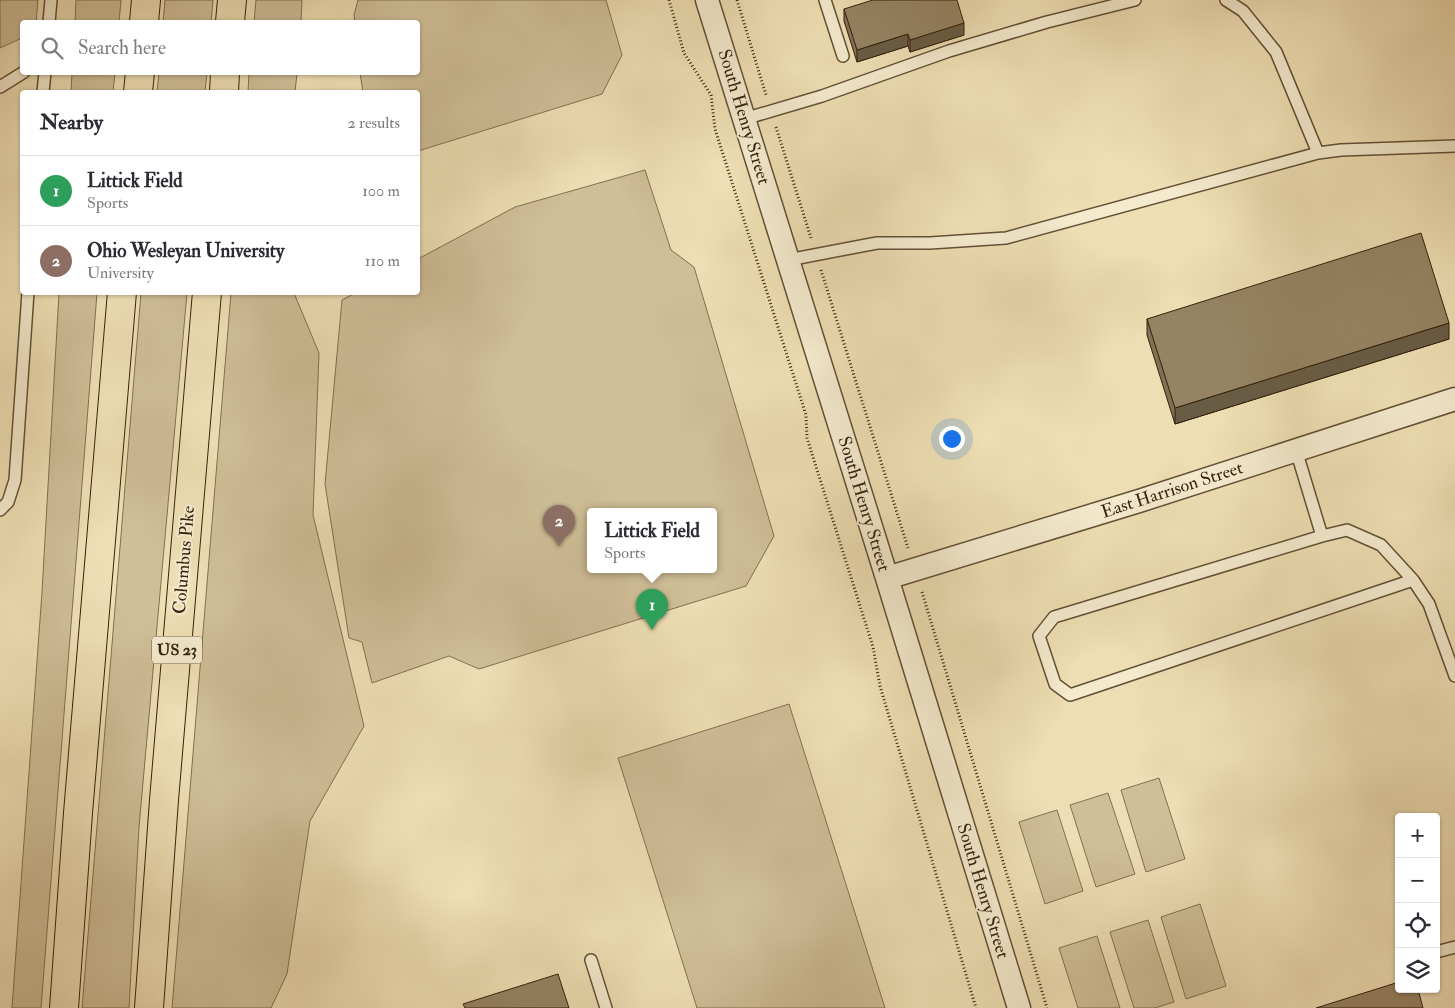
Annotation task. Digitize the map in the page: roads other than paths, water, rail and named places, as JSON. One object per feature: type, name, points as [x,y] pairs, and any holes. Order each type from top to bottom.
[{"type":"highway","points":[[144,20],[146,0]]},
{"type":"highway","points":[[230,20],[232,0]]},
{"type":"highway","points":[[138,90],[140,75]]},
{"type":"highway","points":[[224,90],[226,75]]},
{"type":"highway","points":[[64,1008],[78,813],[122,295]]},
{"type":"highway","name":"Columbus Pike","points":[[149,1008],[164,800],[207,295]]},
{"type":"street","name":"South Henry Street","points":[[707,0],[1019,1008]]},
{"type":"street","name":"East Harrison Street","points":[[887,578],[1139,501],[1455,399]]},
{"type":"lane","points":[[49,20],[51,0]]},
{"type":"lane","points":[[825,0],[843,56]]},
{"type":"lane","points":[[744,119],[822,96],[949,51],[1047,22],[1135,0]]},
{"type":"lane","points":[[1226,0],[1243,11],[1276,52],[1318,154]]},
{"type":"lane","points":[[0,87],[20,74]]},
{"type":"lane","points":[[43,90],[45,75]]},
{"type":"lane","points":[[788,260],[877,243],[930,243],[1006,238],[1318,154],[1340,150],[1455,146]]},
{"type":"lane","points":[[0,510],[8,502],[15,480],[28,295]]},
{"type":"lane","points":[[1296,450],[1322,536]]},
{"type":"lane","points":[[1413,580],[1070,695],[1055,684],[1039,636],[1054,617],[1347,530],[1381,545],[1413,580],[1429,604],[1455,676]]},
{"type":"lane","points":[[1440,951],[1455,947]]},
{"type":"lane","points":[[591,960],[606,1008]]},
{"type":"place","name":"Ohio Wesleyan University","points":[[559,546]]},
{"type":"place","name":"Littick Field","points":[[652,630]]}]
